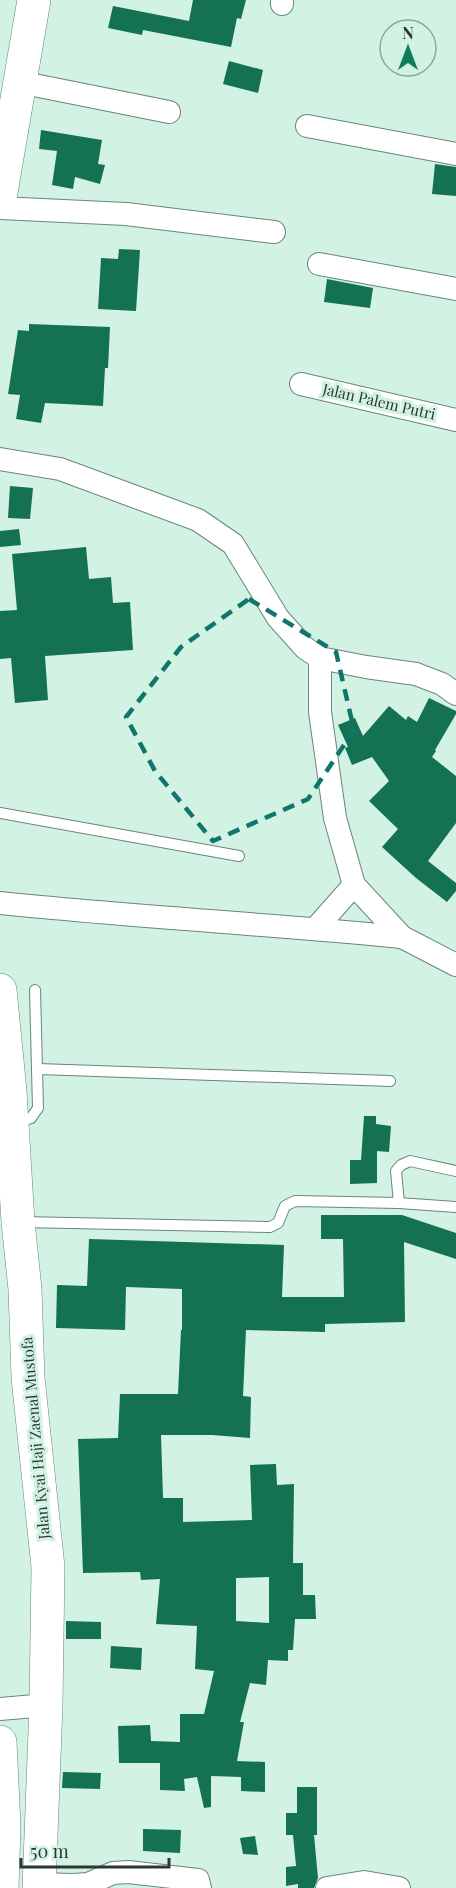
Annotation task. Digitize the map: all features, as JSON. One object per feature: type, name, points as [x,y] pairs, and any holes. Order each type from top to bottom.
[{"type":"main road","points":[[0,198],[34,0]]},
{"type":"main road","name":"Jalan Kyai Haji Zaenal Mustofa","points":[[0,990],[23,1055],[24,1090],[11,1125],[18,1222],[13,1290],[28,1377],[48,1567],[40,1886]]},
{"type":"main road","points":[[0,1742],[4,1826],[2,1888]]},
{"type":"street","points":[[20,82],[169,112]]},
{"type":"street","points":[[307,126],[456,154]]},
{"type":"street","points":[[0,208],[126,214],[274,232]]},
{"type":"street","points":[[319,264],[456,289]]},
{"type":"street","name":"Jalan Palem Putri","points":[[301,384],[456,420]]},
{"type":"street","points":[[0,459],[60,469],[198,520],[233,544],[278,618],[305,648],[320,658],[416,674],[442,684],[456,694]]},
{"type":"street","points":[[320,658],[320,712],[333,807],[341,844],[354,885],[402,937],[456,965]]},
{"type":"street","points":[[316,928],[354,885]]},
{"type":"street","points":[[0,903],[85,912],[316,928],[402,937]]},
{"type":"street","points":[[0,1709],[46,1705]]},
{"type":"street","points":[[40,1886],[88,1884],[113,1873],[128,1872],[198,1880],[200,1888]]},
{"type":"street","points":[[327,1888],[364,1882],[399,1888]]},
{"type":"lane","points":[[0,813],[239,856]]},
{"type":"lane","points":[[35,990],[23,1055],[38,1070],[390,1081]]},
{"type":"lane","points":[[24,1090],[38,1070]]},
{"type":"lane","points":[[399,1203],[396,1171],[401,1165],[410,1161],[456,1171]]},
{"type":"lane","points":[[18,1222],[270,1227],[278,1223],[285,1206],[295,1201],[399,1203],[456,1208]]},
{"type":"highlighted area","points":[[249,599],[336,652],[354,730],[308,799],[213,841],[155,771],[126,717],[181,647]]},
{"type":"building","points":[[193,0],[246,0],[241,19],[237,18],[231,47],[143,30],[142,35],[108,28],[113,6],[189,21]]},
{"type":"building","points":[[229,61],[263,70],[258,93],[223,84]]},
{"type":"building","points":[[41,130],[102,140],[98,164],[105,165],[100,184],[75,177],[73,189],[52,185],[57,151],[39,149]]},
{"type":"building","points":[[435,164],[456,167],[456,196],[432,194]]},
{"type":"building","points":[[119,249],[140,250],[136,311],[98,309],[101,258],[118,259]]},
{"type":"building","points":[[327,279],[373,288],[370,308],[324,302]]},
{"type":"building","points":[[29,324],[110,327],[103,406],[45,403],[41,423],[16,419],[20,395],[8,394],[18,330],[29,331]]},
{"type":"building","points":[[10,486],[33,488],[30,519],[8,518]]},
{"type":"building","points":[[19,529],[21,545],[0,547],[0,531]]},
{"type":"building","points":[[86,547],[89,579],[111,577],[113,603],[130,602],[133,650],[45,656],[48,700],[15,703],[11,658],[0,659],[0,611],[17,610],[12,554]]},
{"type":"building","points":[[429,698],[456,711],[432,757],[456,776],[456,823],[428,861],[456,883],[456,891],[447,902],[382,847],[398,829],[369,801],[389,781],[372,757],[352,765],[345,748],[348,747],[338,725],[355,718],[363,736],[389,706],[406,720],[408,716],[417,722]]},
{"type":"building","points":[[364,1116],[376,1116],[376,1124],[391,1126],[389,1152],[377,1151],[377,1183],[350,1184],[350,1160],[361,1160]]},
{"type":"building","points":[[321,1215],[402,1215],[456,1233],[456,1259],[404,1242],[405,1322],[325,1324],[325,1332],[246,1330],[243,1396],[251,1397],[250,1438],[161,1435],[163,1498],[183,1498],[183,1522],[252,1520],[250,1465],[276,1464],[277,1485],[294,1484],[293,1563],[303,1563],[303,1595],[315,1595],[316,1619],[295,1619],[293,1650],[288,1650],[288,1661],[268,1660],[266,1685],[250,1683],[240,1722],[244,1722],[237,1761],[265,1762],[265,1792],[241,1791],[241,1777],[211,1776],[211,1807],[204,1808],[197,1777],[184,1779],[185,1791],[160,1790],[160,1763],[119,1763],[118,1726],[150,1725],[151,1741],[180,1742],[180,1714],[204,1714],[214,1671],[195,1669],[197,1626],[156,1624],[160,1579],[141,1580],[140,1572],[83,1573],[78,1439],[118,1438],[120,1394],[178,1394],[182,1289],[126,1287],[125,1330],[56,1328],[57,1285],[87,1286],[89,1239],[284,1245],[282,1297],[344,1297],[343,1239],[321,1239]],"holes":[[[269,1577],[269,1623],[236,1621],[236,1578]]]},
{"type":"building","points":[[66,1621],[101,1622],[101,1639],[66,1639]]},
{"type":"building","points":[[111,1646],[142,1648],[141,1670],[110,1668]]},
{"type":"building","points":[[63,1772],[101,1773],[100,1789],[62,1788]]},
{"type":"building","points":[[297,1787],[317,1787],[317,1835],[314,1835],[318,1878],[314,1888],[298,1888],[298,1884],[286,1886],[286,1867],[296,1866],[293,1835],[286,1835],[286,1813],[297,1813]]},
{"type":"building","points":[[143,1829],[181,1830],[180,1853],[143,1851]]},
{"type":"building","points":[[255,1836],[258,1855],[243,1854],[240,1838]]}]
